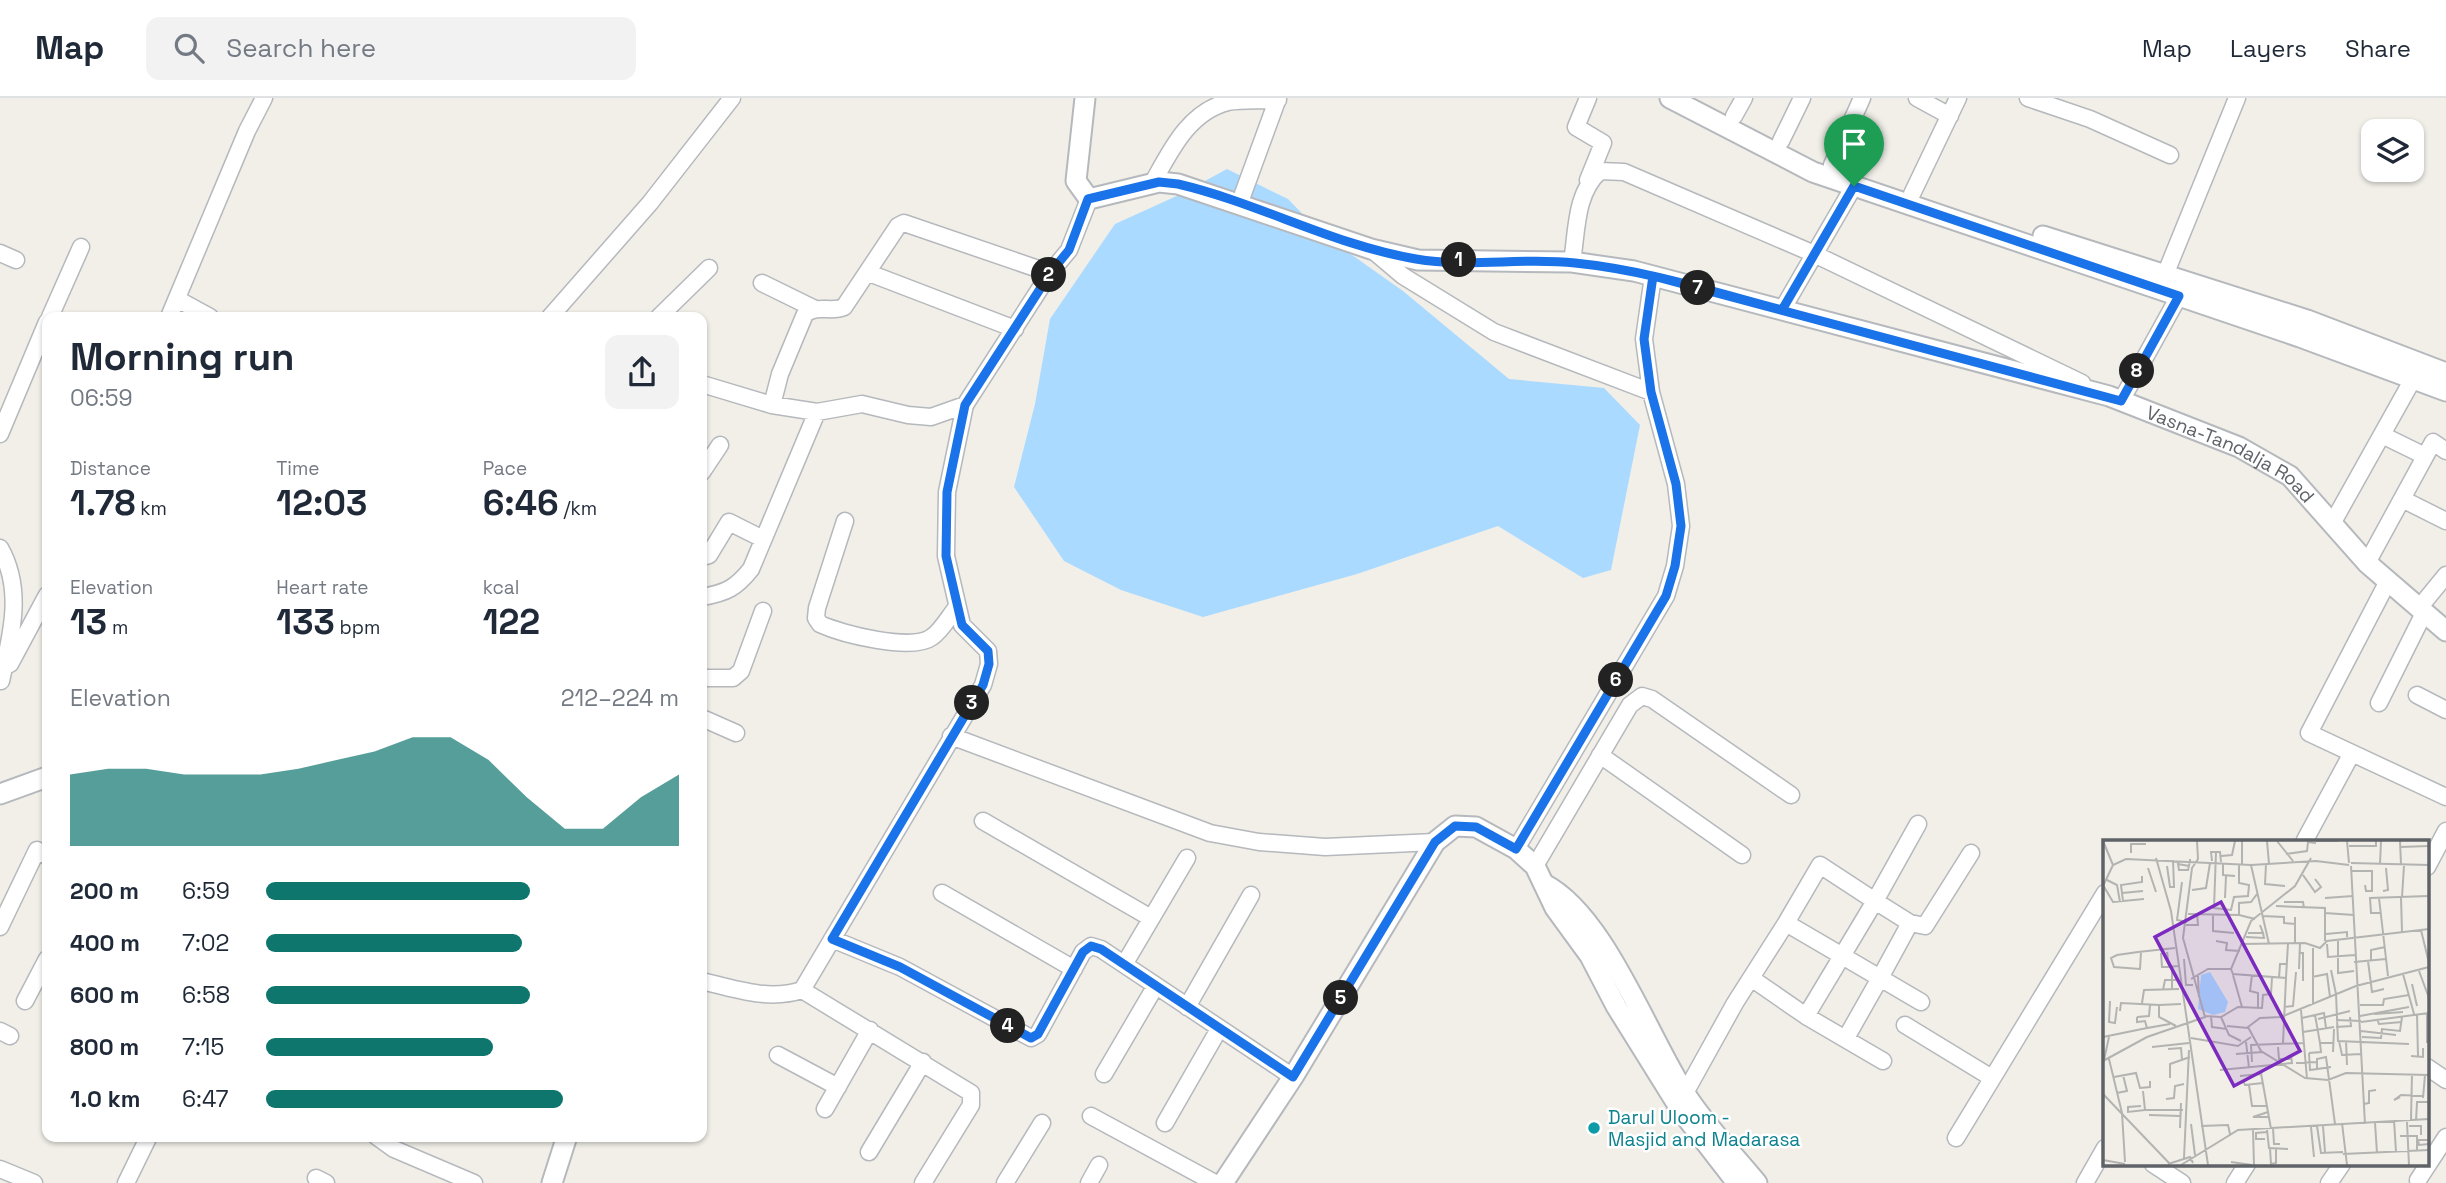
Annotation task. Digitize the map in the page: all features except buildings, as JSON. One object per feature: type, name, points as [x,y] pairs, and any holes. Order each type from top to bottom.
[{"type":"street","points":[[171,312],[247,131],[264,98]]},
{"type":"street","points":[[554,312],[650,203],[732,98]]},
{"type":"street","points":[[707,982],[764,995],[787,995],[802,990],[983,685],[989,664],[988,651],[962,625],[946,556],[947,492],[965,405],[1051,272],[1069,250],[1088,199],[1076,181],[1085,98]]},
{"type":"street","points":[[1573,262],[1582,194],[1603,143],[1576,127],[1588,98]]},
{"type":"street","points":[[1670,98],[1813,172],[1865,186],[2446,391]]},
{"type":"street","points":[[1699,98],[1832,165],[1865,186],[1912,194],[2165,275],[2353,336],[2446,373]]},
{"type":"street","points":[[1734,116],[1744,98]]},
{"type":"street","points":[[1781,141],[1802,98]]},
{"type":"street","points":[[1832,165],[1862,98]]},
{"type":"street","points":[[1917,98],[1950,116]]},
{"type":"street","points":[[1912,194],[1958,98]]},
{"type":"street","points":[[2028,98],[2090,119],[2170,155]]},
{"type":"street","points":[[2165,275],[2237,98]]},
{"type":"street","points":[[1152,184],[1182,132],[1207,112],[1228,102],[1278,99],[1240,202]]},
{"type":"street","points":[[1588,181],[1600,171],[1624,172],[1812,253],[2115,398],[2179,296]]},
{"type":"street","name":"Vasna-Tandalja Road","points":[[1088,199],[1152,184],[1178,184],[1240,202],[1304,228],[1371,249],[1418,260],[1573,262],[1653,276],[2115,398],[2239,447],[2290,476],[2367,563],[2446,631]]},
{"type":"street","points":[[1782,310],[1812,253],[1865,186]]},
{"type":"street","points":[[762,283],[813,308],[837,310],[844,307],[898,226],[904,223],[1051,272]]},
{"type":"street","points":[[52,312],[81,247]]},
{"type":"street","points":[[1371,249],[1403,276],[1494,332],[1651,392]]},
{"type":"street","points":[[0,253],[16,260]]},
{"type":"street","points":[[664,312],[709,268]]},
{"type":"street","points":[[869,273],[1015,329]]},
{"type":"street","points":[[1516,849],[1666,596],[1675,566],[1681,526],[1676,484],[1651,392],[1644,339],[1653,276]]},
{"type":"street","points":[[177,299],[201,312]]},
{"type":"street","points":[[772,405],[780,374],[805,314],[813,308]]},
{"type":"street","points":[[0,434],[42,334]]},
{"type":"street","points":[[32,357],[42,362]]},
{"type":"street","points":[[2333,522],[2413,379]]},
{"type":"street","points":[[707,386],[772,405],[817,411],[862,404],[908,415],[932,417],[965,405]]},
{"type":"street","points":[[707,596],[723,594],[737,587],[751,569],[817,411]]},
{"type":"street","points":[[2382,435],[2425,456]]},
{"type":"street","points":[[2367,563],[2433,442],[2446,451]]},
{"type":"street","points":[[707,464],[720,445]]},
{"type":"street","points":[[2402,499],[2446,521]]},
{"type":"street","points":[[845,521],[817,608],[816,618],[820,624],[895,643],[913,643],[931,638],[956,608]]},
{"type":"street","points":[[707,556],[729,522],[764,539]]},
{"type":"street","points":[[0,548],[12,570],[14,591],[13,620],[0,681]]},
{"type":"street","points":[[2379,704],[2421,610],[2446,575]]},
{"type":"street","points":[[2388,581],[2309,733],[2446,797]]},
{"type":"street","points":[[0,681],[42,604]]},
{"type":"street","points":[[707,678],[733,678],[741,671],[763,611]]},
{"type":"street","points":[[2417,695],[2446,710]]},
{"type":"street","points":[[1537,874],[1600,755],[1630,705],[1642,696],[1652,699],[1791,795]]},
{"type":"street","points":[[707,720],[736,733]]},
{"type":"street","points":[[951,736],[1210,833],[1259,842],[1325,847],[1435,842]]},
{"type":"street","points":[[2305,840],[2352,752]]},
{"type":"street","points":[[1600,755],[1742,855]]},
{"type":"street","points":[[0,794],[42,780]]},
{"type":"street","points":[[983,821],[1152,918]]},
{"type":"street","points":[[1806,1016],[1918,824]]},
{"type":"street","points":[[1223,1183],[1293,1077],[1435,842],[1455,826],[1476,827],[1516,849],[1537,874],[1562,895],[1608,953],[1685,1093],[1749,1182]]},
{"type":"street","points":[[2428,865],[2446,831]]},
{"type":"street","points":[[0,927],[37,850],[42,853]]},
{"type":"street","points":[[1685,1093],[1819,866],[1910,923],[1925,926],[1970,853]]},
{"type":"street","points":[[1125,963],[1187,858]]},
{"type":"street","points":[[1537,874],[1555,908],[1590,956],[1616,1006],[1682,1112],[1749,1182]]},
{"type":"street","points":[[942,893],[1074,969]]},
{"type":"street","points":[[1187,1007],[1251,895]]},
{"type":"street","points":[[1956,1138],[2103,896]]},
{"type":"street","points":[[1786,923],[1921,1002]]},
{"type":"street","points":[[1846,1038],[1910,923]]},
{"type":"street","points":[[832,939],[900,967],[1031,1038],[1038,1034],[1083,952],[1091,946],[1125,963],[1155,987],[1293,1077]]},
{"type":"street","points":[[25,1001],[42,969]]},
{"type":"street","points":[[1751,978],[1806,1016],[1883,1061]]},
{"type":"street","points":[[1104,1074],[1155,987]]},
{"type":"street","points":[[802,990],[967,1088],[972,1100],[923,1183]]},
{"type":"street","points":[[1905,1025],[1992,1078]]},
{"type":"street","points":[[1165,1123],[1219,1029]]},
{"type":"street","points":[[825,1109],[870,1030]]},
{"type":"street","points":[[778,1055],[838,1087]]},
{"type":"street","points":[[869,1152],[923,1062]]},
{"type":"street","points":[[2428,1068],[2446,1079]]},
{"type":"street","points":[[1091,1116],[1215,1183]]},
{"type":"street","points":[[1005,1183],[1042,1123]]},
{"type":"street","points":[[2428,1165],[2446,1137]]},
{"type":"street","points":[[127,1183],[146,1142]]},
{"type":"street","points":[[384,1142],[394,1149],[474,1183]]},
{"type":"street","points":[[552,1183],[565,1142]]},
{"type":"street","points":[[2085,1183],[2103,1152]]},
{"type":"street","points":[[1089,1183],[1099,1165]]},
{"type":"street","points":[[2156,1166],[2182,1183]]},
{"type":"street","points":[[2235,1183],[2246,1166]]},
{"type":"street","points":[[2329,1183],[2341,1166]]},
{"type":"street","points":[[2418,1180],[2427,1166]]},
{"type":"street","points":[[431,1183],[439,1168]]},
{"type":"street","points":[[0,1169],[34,1183]]},
{"type":"water","points":[[1227,169],[1288,199],[1321,233],[1403,291],[1509,379],[1604,388],[1640,425],[1611,570],[1583,578],[1498,526],[1357,574],[1203,617],[1121,590],[1064,561],[1014,487],[1035,404],[1050,319],[1115,224],[1181,194]]},
{"type":"place","name":"Darul Uloom - Masjid and Madarasa","points":[[1594,1128]]},
{"type":"route","points":[[1159,182],[1178,184],[1240,202],[1304,228],[1371,249],[1418,260],[1573,262],[1634,271],[1742,299],[1782,310],[1812,253],[1854,186],[2179,296],[2121,401],[1653,276],[1644,339],[1651,392],[1676,484],[1681,526],[1675,566],[1666,596],[1516,849],[1476,827],[1455,826],[1435,842],[1293,1077],[1155,987],[1125,963],[1091,946],[1083,952],[1038,1034],[1031,1038],[900,967],[832,939],[983,685],[989,664],[988,651],[962,625],[946,556],[947,492],[965,405],[1051,272],[1069,250],[1088,199],[1159,182]]}]
